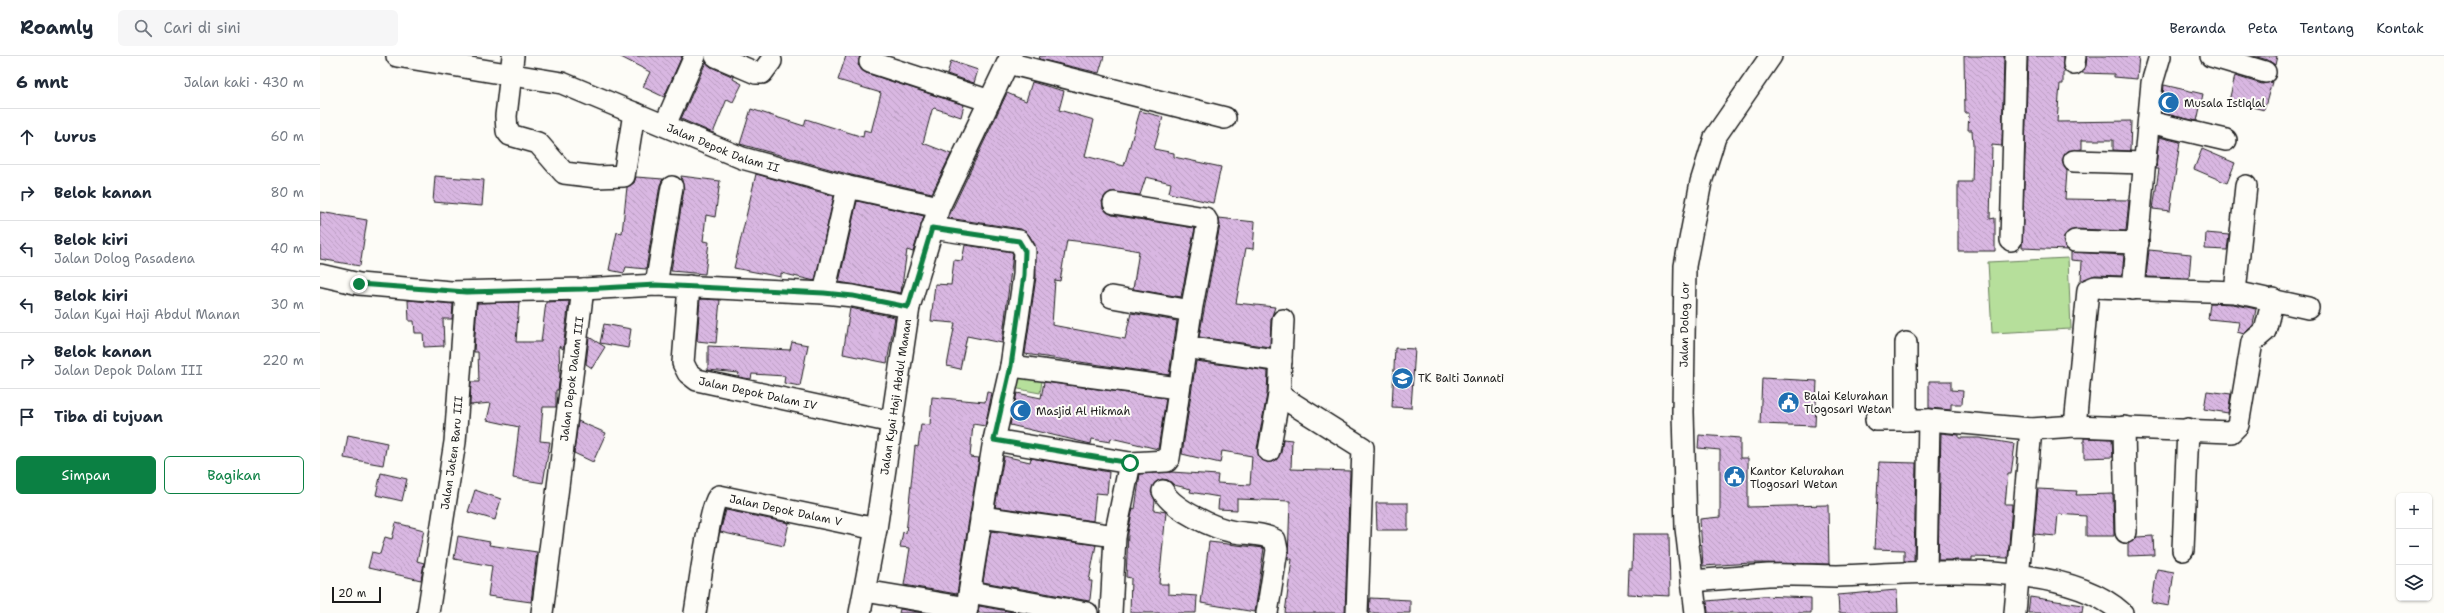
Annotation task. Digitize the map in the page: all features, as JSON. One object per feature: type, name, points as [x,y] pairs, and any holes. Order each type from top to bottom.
[{"type":"street","name":"Jalan Depok Dalam II","points":[[397,56],[513,66],[562,83],[742,158],[848,187],[939,207]]},
{"type":"street","points":[[665,125],[695,56]]},
{"type":"street","points":[[716,56],[756,73],[762,73],[771,61]]},
{"type":"street","name":"Jalan Dolog Lor","points":[[1696,613],[1685,513],[1685,266],[1701,182],[1715,137],[1771,56]]},
{"type":"street","points":[[2011,240],[2016,56]]},
{"type":"street","points":[[2133,289],[2152,83],[2160,56]]},
{"type":"street","points":[[2211,56],[2265,72]]},
{"type":"street","points":[[1009,60],[1225,118]]},
{"type":"street","name":"Jalan Kyai Haji Abdul Manan","points":[[860,613],[872,599],[876,529],[908,307],[939,207],[1009,60]]},
{"type":"street","points":[[870,62],[990,100]]},
{"type":"street","points":[[513,66],[506,116],[508,133],[538,143],[564,173],[596,177],[624,176],[634,113]]},
{"type":"street","points":[[2149,122],[2226,140]]},
{"type":"street","points":[[2074,161],[2145,163]]},
{"type":"street","points":[[2235,292],[2246,186]]},
{"type":"street","points":[[656,285],[672,187]]},
{"type":"street","points":[[824,293],[848,187]]},
{"type":"street","points":[[994,440],[1130,463],[1167,461],[1191,311],[1208,223],[1206,219],[1114,203]]},
{"type":"street","points":[[932,228],[1019,241],[1023,245],[1024,275],[1011,366],[994,440],[968,604]]},
{"type":"street","points":[[2075,241],[2138,243]]},
{"type":"street","points":[[320,275],[359,284],[466,292],[583,289],[656,285],[824,293],[853,296],[908,307]]},
{"type":"street","name":"Jalan Depok Dalam IV","points":[[689,286],[683,364],[688,373],[697,380],[892,422]]},
{"type":"street","points":[[2074,426],[2088,290],[2095,287],[2235,292],[2273,299],[2308,308]]},
{"type":"street","name":"Jalan Depok Dalam III","points":[[542,613],[583,289]]},
{"type":"street","name":"Jalan Jaten Baru III","points":[[428,613],[456,442],[466,292]]},
{"type":"street","points":[[1112,298],[1191,311]]},
{"type":"street","points":[[1876,420],[1929,420],[2031,429],[2074,426],[2188,429],[2223,433],[2231,432],[2236,429],[2252,342],[2265,332],[2273,299]]},
{"type":"street","points":[[1269,451],[1279,395],[1283,320]]},
{"type":"street","points":[[1906,343],[1906,420]]},
{"type":"street","points":[[1185,347],[1281,361]]},
{"type":"street","points":[[1011,366],[1178,388]]},
{"type":"street","points":[[1279,395],[1363,448],[1357,613]]},
{"type":"street","points":[[1926,572],[1929,420]]},
{"type":"street","points":[[2124,427],[2126,532]]},
{"type":"street","points":[[2015,613],[2031,429]]},
{"type":"street","points":[[2183,550],[2188,429]]},
{"type":"street","points":[[1111,613],[1115,536],[1130,463]]},
{"type":"street","points":[[884,478],[892,486],[893,491],[872,599],[968,604],[1087,613]]},
{"type":"street","points":[[1163,491],[1167,500],[1222,529],[1275,540],[1277,550],[1267,613]]},
{"type":"street","name":"Jalan Depok Dalam V","points":[[695,613],[711,517],[716,498],[719,496],[876,529]]},
{"type":"street","points":[[981,517],[1115,536]]},
{"type":"street","points":[[1692,581],[1769,575],[1837,576],[1926,572],[2019,574],[2079,587],[2122,613]]},
{"type":"green space","points":[[2068,258],[2071,329],[1992,333],[1988,262]]},
{"type":"green space","points":[[1012,364],[1044,370],[1040,393],[1008,387]]},
{"type":"building","points":[[619,56],[682,56],[664,97],[643,87],[650,72]]},
{"type":"building","points":[[846,56],[860,56],[858,65],[866,73],[964,105],[961,117],[934,108],[932,110],[923,143],[951,154],[932,193],[851,175],[740,144],[751,109],[804,126],[806,119],[863,137],[864,130],[871,132],[881,93],[838,80]]},
{"type":"building","points":[[1040,56],[1104,56],[1099,73],[1039,59]]},
{"type":"building","points":[[1964,56],[2004,56],[2002,146],[1992,145],[1990,219],[1995,218],[1995,251],[1958,251],[1958,182],[1972,182],[1973,145],[1972,130],[1968,130],[1969,113],[1965,113]]},
{"type":"building","points":[[2028,56],[2063,56],[2063,68],[2066,72],[2063,72],[2063,84],[2060,84],[2057,122],[2131,121],[2130,151],[2113,150],[2113,140],[2082,140],[2082,149],[2068,151],[2062,161],[2067,171],[2065,199],[2129,200],[2126,231],[2075,229],[2065,235],[2063,241],[2068,250],[2022,248]]},
{"type":"building","points":[[2087,56],[2139,56],[2137,79],[2114,77],[2114,74],[2082,73],[2086,66]]},
{"type":"building","points":[[2253,56],[2277,56],[2275,65],[2268,60]]},
{"type":"building","points":[[951,61],[978,70],[974,83],[947,74]]},
{"type":"building","points":[[706,62],[711,67],[734,77],[733,79],[742,84],[733,102],[727,99],[713,133],[681,119]]},
{"type":"building","points":[[2235,76],[2262,84],[2272,82],[2264,110],[2229,101]]},
{"type":"building","points":[[1032,82],[1064,91],[1059,110],[1094,120],[1085,156],[1124,166],[1140,111],[1163,117],[1154,149],[1174,153],[1174,157],[1221,167],[1213,203],[1169,193],[1171,183],[1146,177],[1140,195],[1110,192],[1102,201],[1103,208],[1112,215],[1195,228],[1181,297],[1133,289],[1139,251],[1102,244],[1067,240],[1060,281],[1055,280],[1052,325],[1125,339],[1131,313],[1177,321],[1169,375],[1025,354],[1036,277],[1035,245],[1029,235],[1021,229],[948,218],[1007,93],[1026,101]]},
{"type":"building","points":[[2164,85],[2203,94],[2197,121],[2161,113]]},
{"type":"building","points":[[2159,137],[2180,142],[2170,211],[2153,209],[2159,169],[2156,169]]},
{"type":"building","points":[[2202,149],[2235,163],[2227,183],[2194,169]]},
{"type":"building","points":[[756,174],[834,196],[815,281],[781,273],[781,277],[734,268]]},
{"type":"building","points":[[435,176],[484,180],[482,206],[433,202]]},
{"type":"building","points":[[681,176],[720,181],[715,217],[706,215],[703,241],[709,242],[705,274],[671,271],[684,189]]},
{"type":"building","points":[[636,177],[663,179],[660,185],[646,269],[626,267],[624,273],[609,270],[617,232],[622,233],[627,187],[634,183]]},
{"type":"building","points":[[857,201],[924,216],[913,252],[907,250],[901,293],[839,282]]},
{"type":"building","points":[[320,212],[367,220],[360,266],[320,259]]},
{"type":"building","points":[[1219,218],[1255,222],[1253,249],[1246,248],[1236,303],[1275,307],[1271,319],[1270,347],[1199,337],[1220,225]]},
{"type":"building","points":[[2206,233],[2229,235],[2227,250],[2205,249]]},
{"type":"building","points":[[965,245],[1012,252],[1013,254],[1002,343],[967,336],[960,369],[947,366],[955,323],[931,321],[935,284],[951,285],[954,260],[962,261]]},
{"type":"building","points":[[2149,250],[2191,254],[2189,278],[2146,277]]},
{"type":"building","points":[[2071,252],[2124,255],[2122,276],[2095,275],[2081,281],[2082,261],[2071,260]]},
{"type":"building","points":[[700,299],[720,300],[716,343],[697,341]]},
{"type":"building","points":[[408,300],[453,304],[452,319],[443,319],[444,346],[424,347],[423,333],[415,333],[414,321],[409,321]]},
{"type":"building","points":[[569,301],[563,349],[559,346],[560,375],[558,390],[556,390],[556,407],[543,407],[540,441],[550,442],[543,483],[513,478],[519,427],[487,420],[491,403],[470,405],[471,382],[479,382],[478,352],[474,352],[477,303],[519,302],[516,342],[541,342],[546,302]]},
{"type":"building","points":[[2210,303],[2233,304],[2256,309],[2253,325],[2244,334],[2237,332],[2239,322],[2208,319]]},
{"type":"building","points":[[850,308],[895,317],[887,363],[843,354]]},
{"type":"building","points":[[604,324],[631,329],[628,348],[600,343]]},
{"type":"building","points":[[589,337],[605,347],[592,368],[586,364]]},
{"type":"building","points":[[792,342],[808,345],[800,386],[784,383],[785,376],[752,374],[751,379],[738,377],[739,373],[708,370],[708,346],[790,350]]},
{"type":"building","name":"TK Baiti Jannati","points":[[1395,348],[1415,349],[1411,408],[1392,407]]},
{"type":"building","points":[[1196,361],[1268,371],[1267,394],[1257,449],[1262,460],[1273,462],[1281,453],[1283,439],[1292,440],[1291,469],[1350,471],[1345,613],[1285,613],[1292,559],[1288,559],[1290,501],[1237,499],[1237,510],[1218,509],[1219,497],[1190,492],[1191,489],[1174,485],[1168,480],[1162,479],[1156,482],[1151,492],[1155,500],[1154,510],[1166,512],[1159,584],[1168,584],[1168,594],[1197,596],[1196,613],[1130,613],[1131,578],[1126,577],[1128,533],[1133,508],[1135,509],[1140,474],[1171,472],[1218,475],[1217,483],[1250,485],[1252,456],[1222,451],[1220,463],[1182,454]]},
{"type":"building","name":"Balai Kelurahan Tlogosari Wetan","points":[[1762,378],[1817,381],[1815,426],[1760,424]]},
{"type":"building","points":[[1929,381],[1951,381],[1951,390],[1963,391],[1962,404],[1951,404],[1951,410],[1929,408]]},
{"type":"building","points":[[1044,382],[1166,398],[1158,449],[1111,438],[1110,442],[1092,439],[1091,444],[1010,425],[1017,393],[1041,398]]},
{"type":"building","points":[[2207,391],[2231,394],[2228,413],[2204,409]]},
{"type":"building","points":[[987,392],[992,393],[985,426],[973,424],[970,457],[979,458],[957,594],[904,585],[910,548],[900,547],[903,532],[906,533],[915,446],[918,447],[921,424],[930,425],[932,397],[985,402]]},
{"type":"building","points":[[578,421],[606,433],[593,462],[574,453]]},
{"type":"building","points":[[1941,433],[1959,435],[1959,438],[1979,438],[2015,444],[2011,474],[2008,474],[2005,504],[2012,504],[2008,558],[1972,557],[1972,560],[1938,560]]},
{"type":"building","points":[[348,435],[387,443],[383,465],[344,458]]},
{"type":"building","points":[[1699,435],[1740,438],[1740,458],[1748,458],[1748,507],[1828,505],[1829,564],[1752,563],[1703,566],[1700,519],[1720,517],[1720,450],[1698,448]]},
{"type":"building","points":[[2084,438],[2112,439],[2113,457],[2084,458]]},
{"type":"building","points":[[1004,456],[1030,462],[1031,458],[1109,472],[1107,494],[1096,493],[1093,521],[995,507]]},
{"type":"building","points":[[1879,462],[1916,463],[1914,561],[1904,561],[1904,550],[1874,549]]},
{"type":"building","points":[[381,473],[407,479],[402,501],[376,495]]},
{"type":"building","points":[[2038,489],[2077,491],[2076,495],[2113,494],[2114,536],[2086,536],[2086,516],[2058,514],[2056,536],[2034,534]]},
{"type":"building","points":[[475,490],[501,499],[495,520],[468,512]]},
{"type":"building","points":[[1376,503],[1408,503],[1408,530],[1377,530]]},
{"type":"building","points":[[726,510],[789,523],[784,546],[720,532]]},
{"type":"building","points":[[396,523],[424,530],[417,561],[424,563],[421,580],[368,568],[372,552],[380,554],[385,537],[392,539]]},
{"type":"building","points":[[991,531],[1096,545],[1089,581],[1092,581],[1089,601],[983,582]]},
{"type":"building","points":[[1633,534],[1669,534],[1670,596],[1628,594],[1629,569],[1632,569]]},
{"type":"building","points":[[458,536],[490,542],[489,545],[537,552],[531,602],[488,596],[492,566],[454,559]]},
{"type":"building","points":[[2153,536],[2154,555],[2128,556],[2128,544],[2137,537]]},
{"type":"building","points":[[1209,542],[1264,548],[1255,612],[1201,603]]},
{"type":"building","points":[[2157,569],[2174,572],[2169,606],[2152,603]]},
{"type":"building","points":[[1897,590],[1898,613],[1839,613],[1838,595]]},
{"type":"building","points":[[1762,596],[1811,598],[1811,613],[1708,613],[1707,601]]},
{"type":"building","points":[[2030,597],[2083,605],[2082,613],[2028,613]]},
{"type":"building","points":[[1370,598],[1410,600],[1410,613],[1369,613]]},
{"type":"building","points":[[979,606],[1019,613],[978,613]]},
{"type":"building","points":[[900,609],[924,613],[899,613]]},
{"type":"place","name":"Musala Istiqlal","points":[[2169,103]]},
{"type":"place","name":"TK Baiti Jannati","points":[[1403,378]]},
{"type":"place","name":"Balai Kelurahan Tlogosari Wetan","points":[[1789,402]]},
{"type":"place","name":"Masjid Al Hikmah","points":[[1021,411]]},
{"type":"place","name":"Kantor Kelurahan Tlogosari Wetan","points":[[1734,477]]},
{"type":"route","points":[[359,284],[451,292],[583,289],[656,285],[824,293],[853,296],[908,307],[932,228],[986,238],[1019,241],[1023,245],[1025,251],[1024,275],[1011,366],[994,440],[1130,463]]}]
